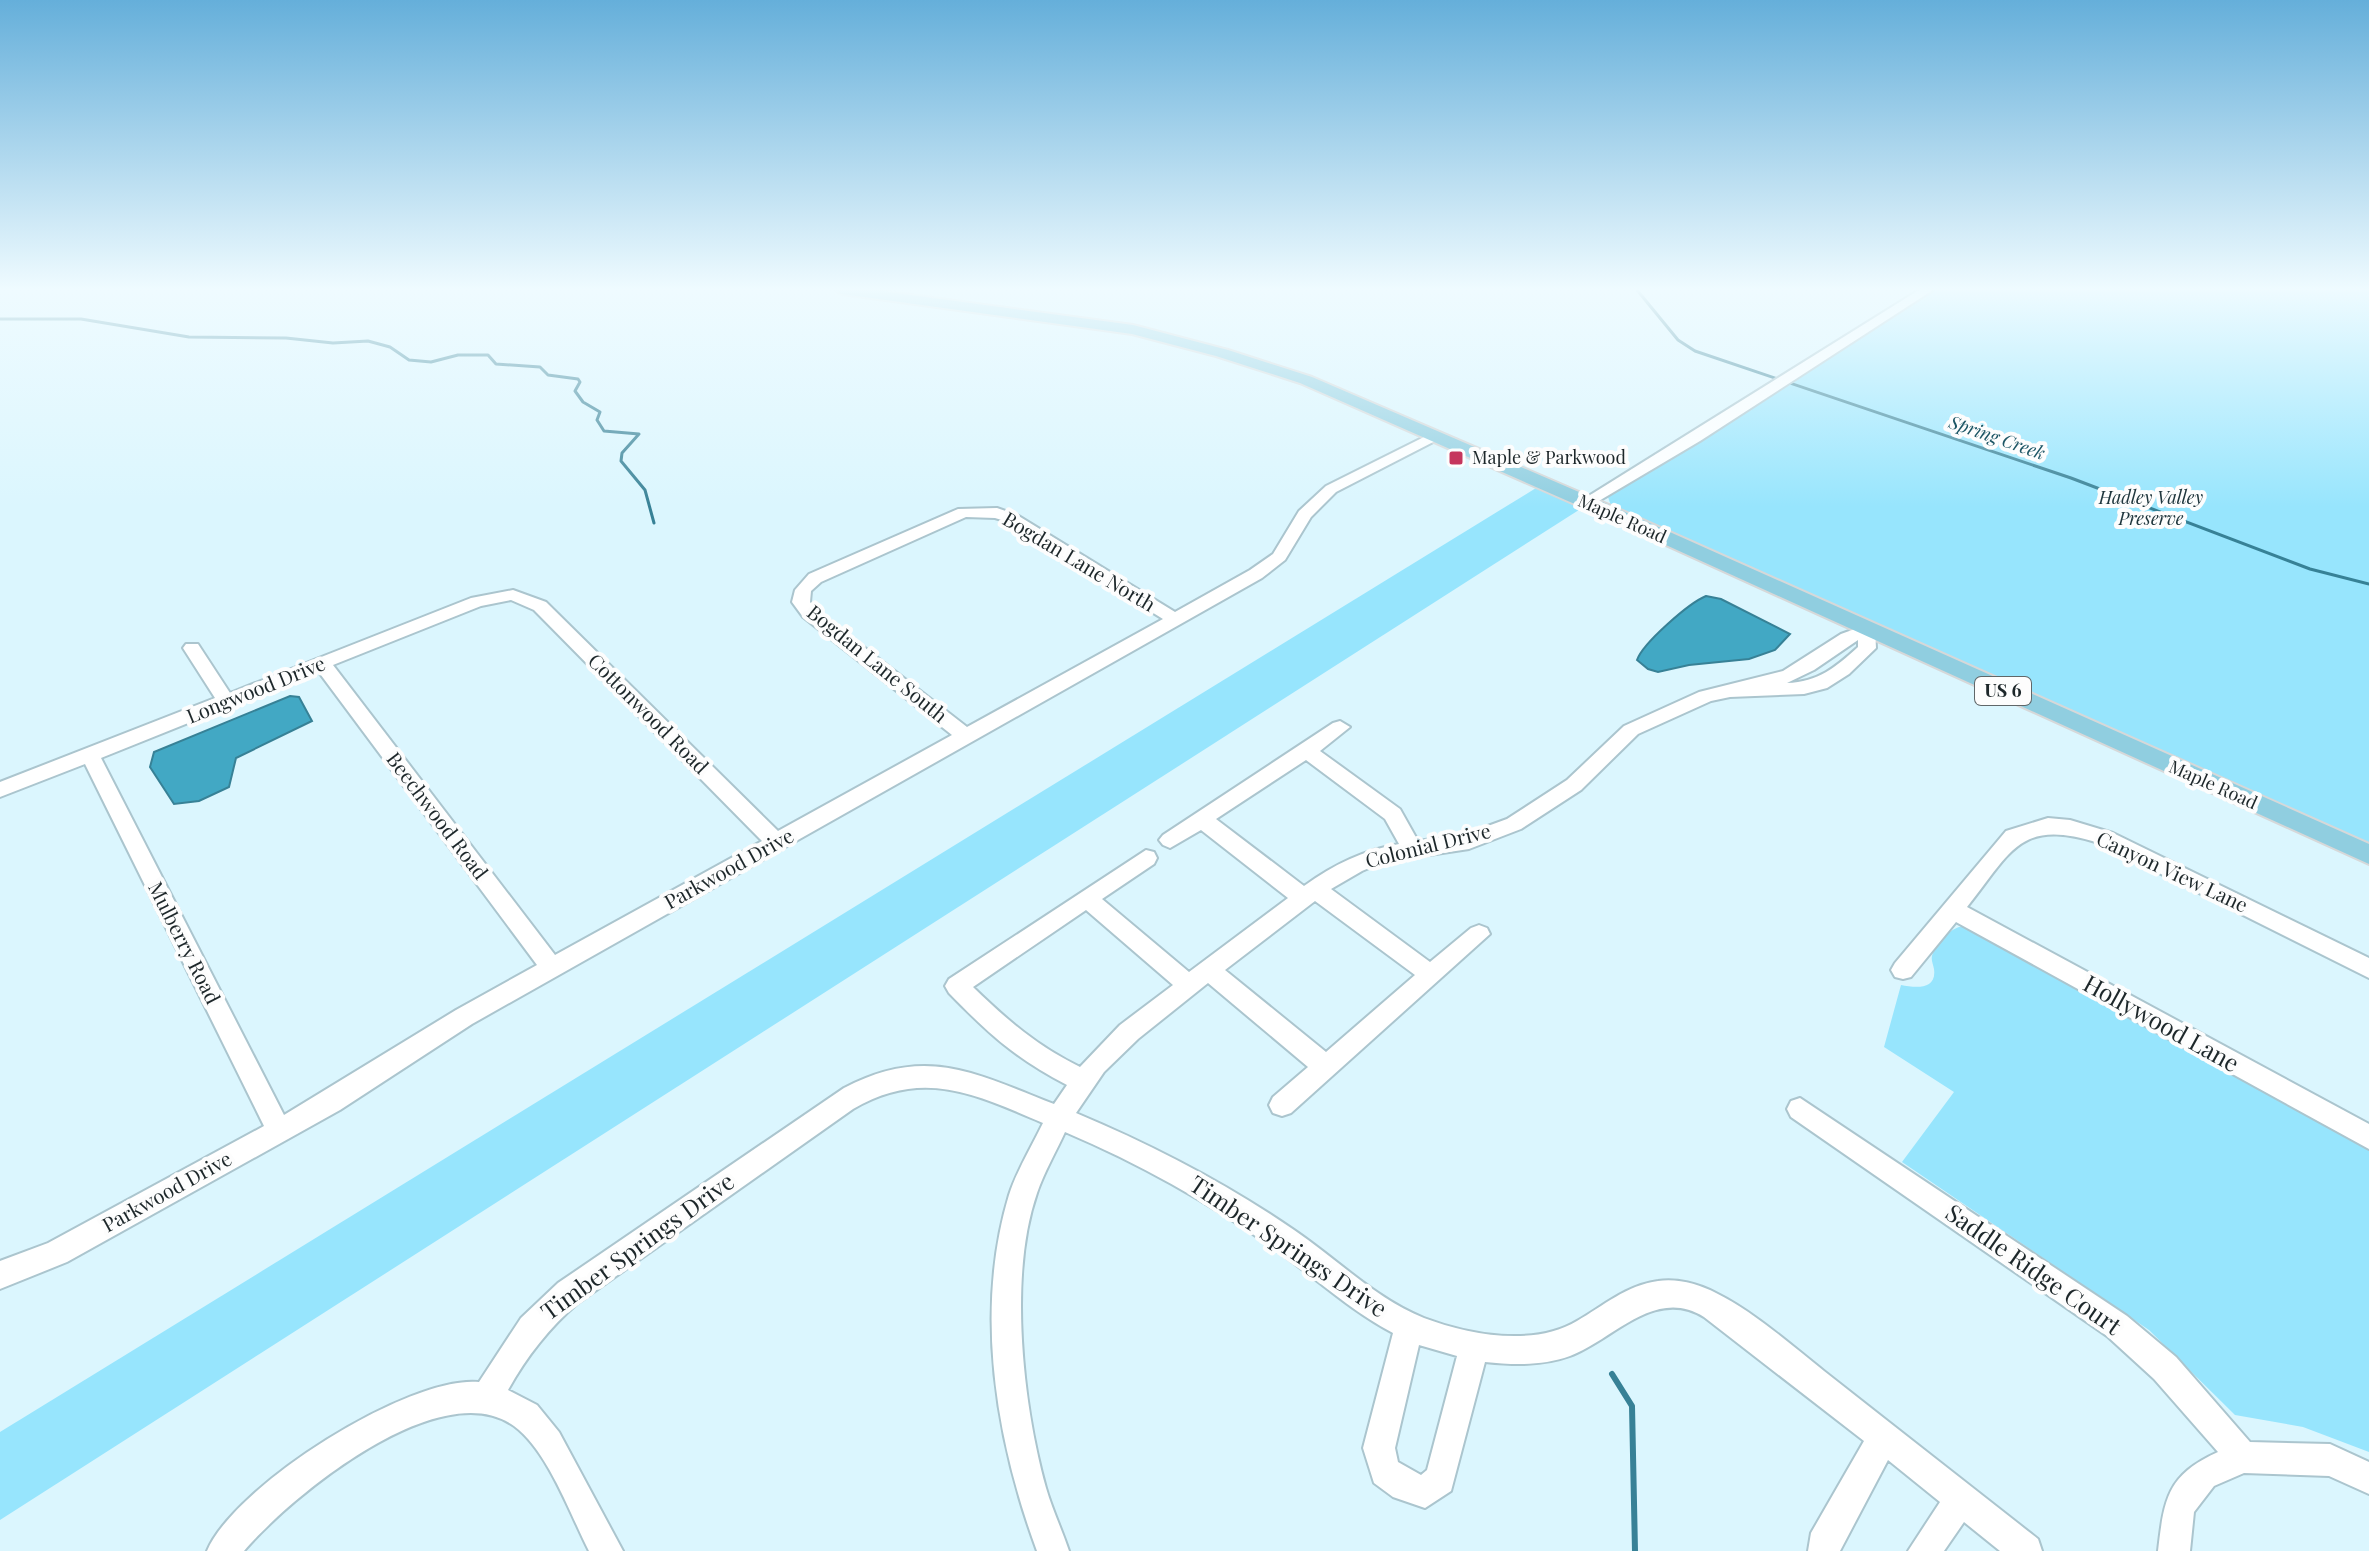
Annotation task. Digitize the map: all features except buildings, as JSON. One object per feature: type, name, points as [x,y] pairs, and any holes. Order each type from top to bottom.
[{"type":"main road","name":"Maple Road","points":[[1250,362],[1304,379],[1587,502],[2369,855]]},
{"type":"street","points":[[1587,502],[1813,362]]},
{"type":"street","name":"Parkwood Drive","points":[[0,1275],[57,1253],[331,1102],[464,1017],[1256,574],[1279,557],[1305,514],[1331,489],[1434,436]]},
{"type":"street","name":"Bogdan Lane North","points":[[891,544],[964,512],[997,513],[1011,518],[1175,619]]},
{"type":"street","name":"Bogdan Lane South","points":[[891,544],[815,578],[803,590],[801,602],[809,613],[966,736]]},
{"type":"street","name":"Longwood Drive","points":[[0,790],[477,602],[513,595]]},
{"type":"street","name":"Cottonwood Road","points":[[513,595],[540,606],[777,843]]},
{"type":"street","points":[[1730,691],[1768,684],[1808,667],[1844,637],[1866,630]]},
{"type":"street","name":"Colonial Drive","points":[[1053,1551],[1030,1489],[1006,1341],[1008,1269],[1023,1194],[1059,1117],[1095,1065],[1129,1032],[1208,970],[1310,893],[1354,865],[1380,855],[1469,841],[1514,824],[1574,785],[1631,730],[1706,696],[1730,691],[1804,688],[1829,680],[1867,648],[1866,630]]},
{"type":"street","points":[[192,648],[226,701]]},
{"type":"street","name":"Beechwood Road","points":[[322,664],[552,968]]},
{"type":"street","points":[[1170,840],[1340,727]]},
{"type":"street","points":[[1306,751],[1393,814],[1413,851]]},
{"type":"street","name":"Mulberry Road","points":[[90,755],[279,1130]]},
{"type":"street","points":[[1201,819],[1431,975]]},
{"type":"street","name":"Canyon View Lane","points":[[1903,970],[2013,836],[2048,823],[2106,838],[2369,969]]},
{"type":"street","points":[[1084,1081],[1038,1058],[1006,1035],[957,986],[1146,858]]},
{"type":"street","points":[[1087,898],[1189,985]]},
{"type":"street","name":"Hollywood Lane","points":[[1953,910],[2369,1137]]},
{"type":"street","points":[[1282,1105],[1479,934]]},
{"type":"street","points":[[1208,970],[1326,1067]]},
{"type":"street","name":"Timber Springs Drive","points":[[487,1398],[527,1332],[546,1310],[862,1090],[902,1077],[945,1077],[1059,1117],[1145,1155],[1215,1194],[1285,1240],[1370,1303],[1409,1326],[1474,1346],[1548,1348],[1587,1333],[1637,1299],[1666,1293],[1703,1301],[1765,1342],[2026,1551]]},
{"type":"street","name":"Saddle Ridge Court","points":[[1800,1109],[2117,1326],[2165,1368],[2243,1457]]},
{"type":"street","points":[[1409,1326],[1379,1448],[1385,1472],[1404,1486],[1425,1492],[1440,1480],[1474,1346]]},
{"type":"street","points":[[223,1551],[273,1499],[381,1423],[419,1405],[463,1397],[487,1398],[511,1406],[538,1428],[607,1551]]},
{"type":"street","points":[[1824,1551],[1823,1545],[1884,1437]]},
{"type":"street","points":[[2174,1551],[2179,1506],[2203,1475],[2243,1457],[2330,1460],[2369,1478]]},
{"type":"street","points":[[1924,1551],[1961,1499]]},
{"type":"green space","name":"Hadley Valley Preserve","points":[[1818,362],[2369,362],[2369,843],[1630,516],[1611,506],[1608,497]]},
{"type":"green space","points":[[1536,488],[1582,508],[0,1520],[0,1432]]},
{"type":"green space","points":[[1959,927],[1968,927],[2369,1146],[2369,1452],[2303,1427],[2235,1415],[2149,1330],[1902,1162],[1954,1092],[1884,1047],[1901,985],[1919,987],[1932,981],[1934,952],[1947,935]]},
{"type":"shaded area","points":[[1706,596],[1721,599],[1790,634],[1775,650],[1749,659],[1689,665],[1658,672],[1637,660],[1667,624]]},
{"type":"shaded area","points":[[290,696],[299,697],[312,721],[236,758],[229,787],[199,801],[174,804],[150,767],[154,752]]},
{"type":"waterway","points":[[495,362],[540,367],[548,375],[578,379],[580,382],[575,391],[583,402],[600,412],[597,420],[604,431],[639,434],[622,453],[621,461],[645,490],[654,523]]},
{"type":"waterway","name":"Spring Creek","points":[[1729,362],[2071,478],[2310,569],[2369,584]]},
{"type":"waterway","points":[[1612,1374],[1632,1406],[1635,1551]]},
{"type":"place","name":"Maple & Parkwood","points":[[1456,458]]}]
